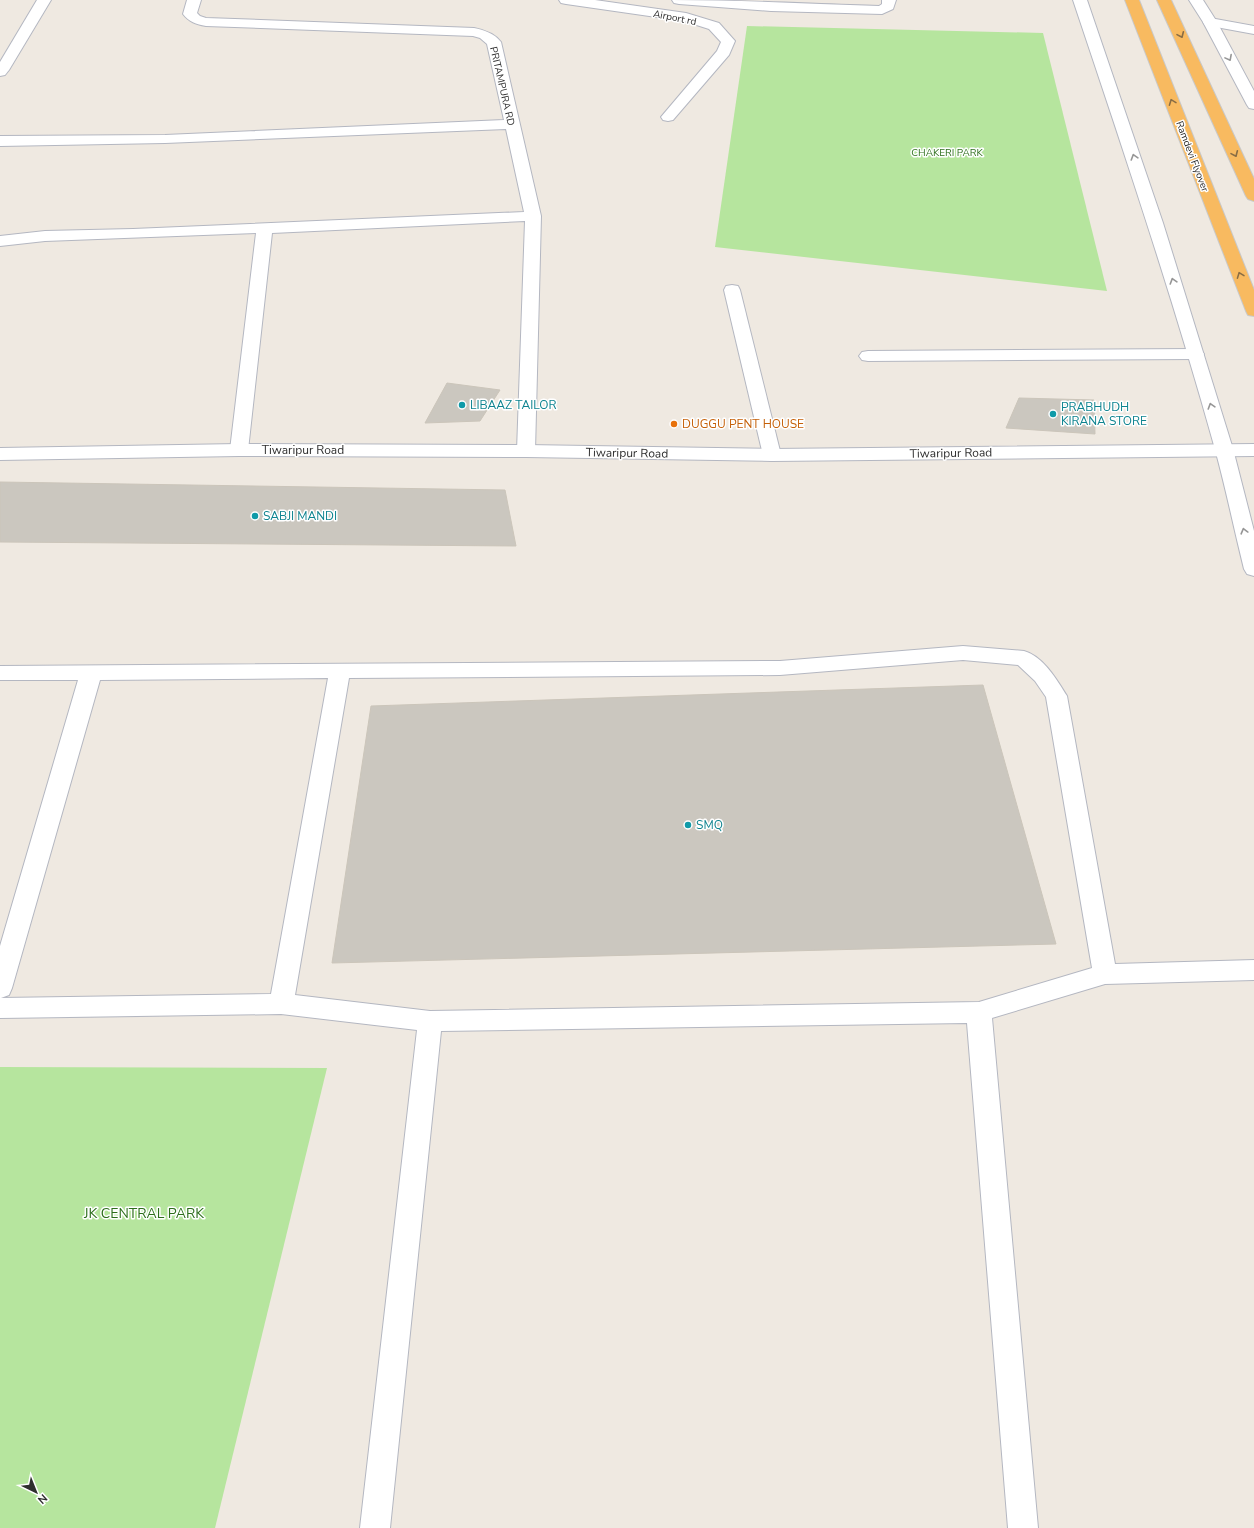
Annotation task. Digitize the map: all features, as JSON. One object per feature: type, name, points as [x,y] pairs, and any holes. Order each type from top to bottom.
[{"type":"highway","name":"Ramdevi Flyover","points":[[1132,0],[1254,311]]},
{"type":"highway","points":[[1164,0],[1254,196]]},
{"type":"street","points":[[0,72],[44,0]]},
{"type":"street","name":"PRITAMPURA RD","points":[[194,0],[190,14],[195,19],[206,22],[474,32],[485,35],[494,42],[533,216],[526,451]]},
{"type":"street","name":"Airport rd","points":[[566,0],[686,17],[714,26],[728,41],[724,52],[668,117]]},
{"type":"street","points":[[679,0],[772,7],[882,10],[888,6],[889,0]]},
{"type":"street","points":[[1080,0],[1128,140],[1195,354],[1224,451],[1254,569]]},
{"type":"street","points":[[1196,0],[1210,22],[1254,105]]},
{"type":"street","points":[[1210,22],[1254,30]]},
{"type":"street","points":[[0,141],[165,139],[512,124]]},
{"type":"street","points":[[0,241],[45,236],[533,216]]},
{"type":"street","points":[[240,450],[266,228]]},
{"type":"street","points":[[732,290],[772,455]]},
{"type":"street","points":[[868,356],[1195,354]]},
{"type":"street","name":"Tiwaripur Road","points":[[0,454],[240,450],[526,451],[772,455],[1254,450]]},
{"type":"street","points":[[0,673],[780,668],[963,653],[1024,658],[1042,676],[1056,696],[1105,974]]},
{"type":"street","points":[[281,1004],[340,671]]},
{"type":"street","points":[[0,988],[91,673]]},
{"type":"street","points":[[0,1008],[281,1004],[430,1021],[979,1012],[1105,974],[1254,970]]},
{"type":"street","points":[[979,1012],[1023,1528]]},
{"type":"street","points":[[375,1528],[430,1021]]},
{"type":"green space","name":"CHAKERI PARK","points":[[747,26],[1043,33],[1107,291],[715,247]]},
{"type":"green space","name":"JK CENTRAL PARK","points":[[0,1067],[327,1068],[215,1528],[0,1528]]},
{"type":"building","name":"LIBAAZ TAILOR","points":[[447,383],[500,390],[480,421],[425,423]]},
{"type":"building","name":"PRABHUDH KIRANA STORE","points":[[1019,398],[1094,400],[1095,434],[1006,428]]},
{"type":"building","name":"SABJI MANDI","points":[[0,482],[505,490],[516,546],[0,542]]},
{"type":"building","name":"SMQ","points":[[983,685],[1056,944],[332,963],[371,706]]},
{"type":"place","name":"LIBAAZ TAILOR","points":[[462,405]]},
{"type":"place","name":"PRABHUDH KIRANA STORE","points":[[1053,414]]},
{"type":"place","name":"DUGGU PENT HOUSE","points":[[674,424]]},
{"type":"place","name":"SABJI MANDI","points":[[255,516]]},
{"type":"place","name":"SMQ","points":[[688,825]]}]
